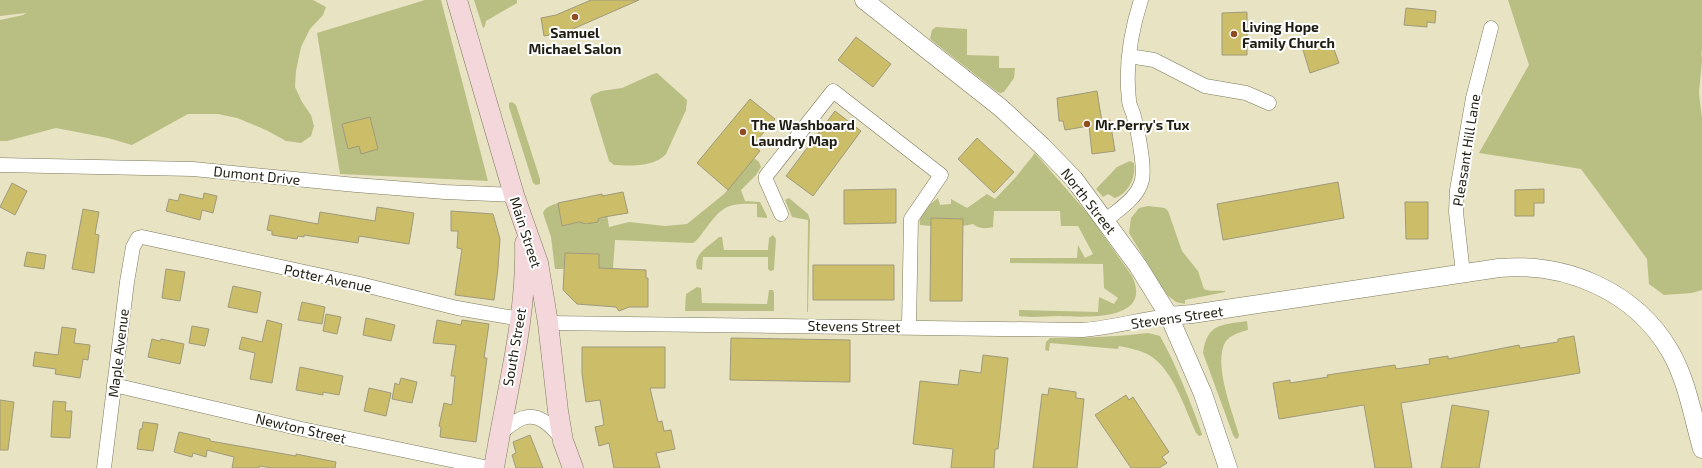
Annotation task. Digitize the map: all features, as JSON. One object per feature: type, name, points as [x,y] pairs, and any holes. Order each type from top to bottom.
[{"type":"main road","name":"Main Street","points":[[457,0],[514,194],[538,263],[548,323],[563,440],[573,468]]},
{"type":"main road","name":"South Street","points":[[494,468],[520,319],[525,272],[524,225]]},
{"type":"street","name":"North Street","points":[[864,0],[1001,108],[1036,140],[1074,179],[1106,220],[1138,266],[1169,316],[1203,394],[1228,468]]},
{"type":"street","points":[[1106,220],[1136,192],[1142,181],[1143,174],[1135,118],[1129,101],[1129,56],[1134,24],[1141,0]]},
{"type":"street","name":"Pleasant Hill Lane","points":[[1463,274],[1456,212],[1457,190],[1473,98],[1491,28]]},
{"type":"street","points":[[1129,56],[1154,60],[1205,86],[1246,93],[1268,103]]},
{"type":"street","points":[[781,214],[766,180],[766,176],[833,91],[942,175],[911,219],[909,327]]},
{"type":"street","name":"Dumont Drive","points":[[0,165],[193,169],[415,189],[514,194]]},
{"type":"street","name":"Potter Avenue","points":[[136,239],[142,237],[367,286],[457,308],[520,319]]},
{"type":"street","name":"Maple Avenue","points":[[104,468],[127,282],[133,247],[136,239]]},
{"type":"street","name":"Stevens Street","points":[[548,323],[1082,330],[1104,328],[1150,318],[1285,301],[1511,267],[1553,270],[1598,285],[1618,296],[1633,308],[1660,337],[1670,352],[1685,387],[1702,449]]},
{"type":"street","name":"Newton Street","points":[[114,385],[302,429],[490,468]]},
{"type":"street","points":[[499,434],[524,418],[533,417],[542,420],[553,428],[563,440]]},
{"type":"green space","points":[[0,0],[313,0],[326,7],[323,15],[310,29],[301,47],[296,71],[295,87],[302,102],[311,115],[314,126],[311,136],[301,143],[286,141],[266,130],[237,118],[218,114],[188,114],[132,145],[108,138],[56,128],[7,141],[0,141],[0,20],[26,13],[0,16]]},
{"type":"green space","points":[[425,0],[441,0],[488,181],[340,174],[317,33]]},
{"type":"green space","points":[[474,0],[517,0],[517,3],[486,21],[483,28]]},
{"type":"green space","points":[[1508,0],[1702,0],[1702,60],[1699,93],[1702,119],[1702,290],[1692,293],[1664,295],[1649,284],[1647,259],[1581,169],[1479,153],[1529,65]]},
{"type":"green space","points":[[936,27],[967,29],[967,55],[999,56],[999,68],[1015,68],[1014,78],[1004,92],[1000,93],[996,91],[930,39],[932,30]]},
{"type":"green space","points":[[657,73],[687,100],[686,110],[666,154],[655,161],[642,165],[614,165],[609,161],[590,99],[592,95],[601,91],[622,88]]},
{"type":"green space","points":[[512,102],[516,105],[540,179],[540,184],[536,185],[533,183],[509,107],[509,103]]},
{"type":"green space","points":[[1035,153],[1089,215],[1132,276],[1136,291],[1133,302],[1125,309],[1113,314],[1084,317],[1019,316],[1019,310],[1098,312],[1099,297],[1114,304],[1118,298],[1104,288],[1103,264],[1010,263],[1010,258],[1077,258],[1078,245],[1085,258],[1093,254],[1078,226],[1061,226],[1060,211],[994,211],[993,227],[988,228],[980,228],[973,224],[963,226],[963,219],[931,218],[931,226],[920,225],[923,213],[928,206],[938,198],[940,205],[951,204],[951,199],[967,208],[987,194],[995,199],[1016,177]]},
{"type":"green space","points":[[754,158],[759,162],[761,167],[756,175],[741,190],[745,201],[760,202],[767,218],[757,217],[757,204],[734,205],[718,214],[699,238],[693,243],[615,240],[613,269],[599,268],[599,254],[565,253],[564,269],[555,269],[551,237],[543,213],[549,206],[558,203],[562,226],[581,222],[587,225],[589,221],[590,223],[598,222],[598,219],[604,218],[604,215],[607,214],[609,227],[629,222],[665,226],[687,224],[724,194]]},
{"type":"green space","points":[[1130,161],[1134,163],[1134,174],[1128,188],[1120,196],[1115,198],[1108,194],[1103,197],[1096,189],[1117,167]]},
{"type":"green space","points":[[789,198],[808,214],[810,220],[808,312],[808,220],[792,217],[785,200]]},
{"type":"green space","points":[[1148,206],[1165,208],[1168,211],[1182,251],[1198,271],[1204,289],[1225,292],[1185,300],[1185,304],[1176,302],[1167,295],[1129,233],[1131,218],[1139,208]]},
{"type":"green space","points":[[773,235],[776,239],[774,270],[770,271],[768,269],[768,257],[703,257],[702,270],[697,269],[696,264],[699,255],[719,237],[722,237],[724,250],[768,250],[769,238]]},
{"type":"green space","points":[[697,287],[701,288],[702,303],[767,304],[769,290],[773,290],[774,311],[685,311],[686,294]]},
{"type":"green space","points":[[1247,321],[1248,330],[1230,337],[1226,341],[1222,350],[1222,374],[1239,435],[1236,439],[1233,435],[1203,353],[1208,336],[1217,327],[1230,323]]},
{"type":"green space","points":[[1148,333],[1160,336],[1183,384],[1202,435],[1199,436],[1196,433],[1183,401],[1172,380],[1157,361],[1149,355],[1138,350],[1119,346],[1118,349],[1050,343],[1049,351],[1045,350],[1046,342],[1050,338],[1099,337]]},
{"type":"building","name":"Samuel Michael Salon","points":[[591,0],[639,0],[566,32],[544,36],[541,18],[556,15]]},
{"type":"building","points":[[1406,8],[1436,11],[1435,23],[1427,22],[1427,27],[1404,25]]},
{"type":"building","name":"Living Hope Family Church","points":[[1247,12],[1247,55],[1222,55],[1222,13]]},
{"type":"building","points":[[856,37],[891,64],[873,87],[838,60]]},
{"type":"building","points":[[1331,41],[1339,63],[1310,73],[1303,50]]},
{"type":"building","name":"Mr.Perry's Tux","points":[[1097,91],[1102,122],[1110,120],[1115,151],[1092,154],[1089,126],[1065,130],[1063,121],[1059,121],[1057,98]]},
{"type":"building","name":"The Washboard Laundry Map","points":[[750,99],[775,119],[753,145],[760,151],[728,190],[697,163]]},
{"type":"building","points":[[835,111],[861,131],[813,196],[786,176]]},
{"type":"building","points":[[370,117],[378,149],[361,154],[359,146],[348,149],[342,124]]},
{"type":"building","points":[[977,138],[1014,172],[994,193],[958,159]]},
{"type":"building","points":[[1338,182],[1344,218],[1223,240],[1217,204]]},
{"type":"building","points":[[12,183],[27,191],[15,215],[0,207]]},
{"type":"building","points":[[896,189],[896,223],[844,224],[844,190]]},
{"type":"building","points":[[1544,189],[1544,203],[1534,203],[1534,216],[1515,216],[1515,190]]},
{"type":"building","points":[[623,192],[628,213],[604,217],[598,219],[598,222],[586,224],[579,222],[562,226],[558,203],[602,194],[602,196]]},
{"type":"building","points":[[204,193],[217,196],[213,213],[202,210],[200,220],[166,211],[169,199],[178,201],[180,194],[203,199]]},
{"type":"building","points":[[1405,202],[1428,202],[1428,239],[1406,239]]},
{"type":"building","points":[[377,207],[414,213],[409,244],[359,236],[358,243],[304,235],[304,237],[298,236],[297,239],[272,235],[272,231],[267,230],[270,215],[318,224],[320,212],[375,221]]},
{"type":"building","points":[[83,209],[99,212],[95,234],[99,235],[94,273],[72,269]]},
{"type":"building","points":[[451,211],[493,214],[500,239],[494,300],[455,295],[462,249],[457,248],[458,231],[451,231]]},
{"type":"building","points":[[931,218],[963,219],[962,301],[930,301]]},
{"type":"building","points":[[27,252],[46,255],[44,269],[24,266]]},
{"type":"building","points":[[565,253],[599,254],[599,268],[646,270],[646,278],[648,278],[648,307],[629,307],[619,311],[616,307],[577,304],[563,290]]},
{"type":"building","points":[[813,265],[894,265],[894,300],[813,300]]},
{"type":"building","points":[[166,269],[185,272],[180,301],[162,298]]},
{"type":"building","points":[[233,286],[261,292],[257,313],[228,307]]},
{"type":"building","points":[[302,302],[325,307],[322,324],[298,320]]},
{"type":"building","points":[[326,314],[341,317],[337,334],[323,331]]},
{"type":"building","points":[[366,318],[395,325],[391,341],[363,335]]},
{"type":"building","points":[[267,320],[282,324],[272,383],[250,379],[255,353],[239,349],[242,337],[262,342]]},
{"type":"building","points":[[437,320],[461,325],[462,320],[489,324],[484,358],[487,358],[476,442],[440,437],[441,427],[439,426],[444,403],[452,405],[455,376],[451,376],[456,345],[433,343]]},
{"type":"building","points":[[192,326],[209,329],[205,346],[189,343]]},
{"type":"building","points":[[62,327],[76,329],[74,343],[90,345],[88,360],[83,359],[80,378],[55,374],[56,369],[33,366],[35,352],[58,355]]},
{"type":"building","points":[[1574,336],[1580,373],[1401,403],[1412,468],[1375,468],[1364,405],[1279,419],[1273,383],[1290,380],[1290,383],[1328,377],[1327,375],[1395,365],[1396,369],[1430,364],[1429,359],[1448,356],[1448,359],[1519,345],[1520,348],[1558,342],[1558,339]]},
{"type":"building","points":[[731,338],[850,340],[850,382],[730,380]]},
{"type":"building","points":[[152,339],[160,341],[161,339],[184,344],[180,364],[148,357]]},
{"type":"building","points":[[582,347],[665,347],[665,388],[650,388],[658,422],[662,421],[664,431],[671,430],[675,449],[656,453],[660,468],[614,468],[609,443],[599,446],[595,427],[604,425],[600,400],[586,402],[582,374]]},
{"type":"building","points":[[983,355],[1008,358],[998,449],[995,449],[994,468],[951,468],[953,449],[913,444],[920,381],[958,385],[960,370],[981,373]]},
{"type":"building","points":[[300,367],[343,376],[339,395],[323,392],[323,395],[296,390]]},
{"type":"building","points":[[401,378],[417,382],[412,403],[392,399],[395,383],[399,385]]},
{"type":"building","points":[[369,388],[391,393],[386,416],[364,411]]},
{"type":"building","points":[[1049,388],[1076,392],[1076,398],[1084,399],[1077,468],[1033,468],[1042,394],[1048,395]]},
{"type":"building","points":[[1126,395],[1129,400],[1133,397],[1169,452],[1162,457],[1167,463],[1159,468],[1131,468],[1095,415]]},
{"type":"building","points":[[0,400],[14,402],[8,450],[0,450]]},
{"type":"building","points":[[53,401],[66,402],[65,411],[72,411],[70,438],[51,437]]},
{"type":"building","points":[[1452,405],[1489,411],[1479,468],[1441,468]]},
{"type":"building","points":[[143,422],[158,424],[153,451],[137,449],[140,429],[142,429]]},
{"type":"building","points":[[179,432],[210,439],[210,441],[296,456],[296,454],[336,462],[335,468],[272,468],[259,466],[259,468],[232,468],[234,457],[207,450],[206,457],[193,453],[192,457],[174,452]]},
{"type":"building","points":[[530,435],[543,468],[516,468],[512,455],[516,453],[513,442]]},
{"type":"place","name":"Samuel Michael Salon","points":[[575,17]]},
{"type":"place","name":"Living Hope Family Church","points":[[1234,34]]},
{"type":"place","name":"Mr.Perry's Tux","points":[[1087,124]]},
{"type":"place","name":"The Washboard Laundry Map","points":[[743,132]]}]
